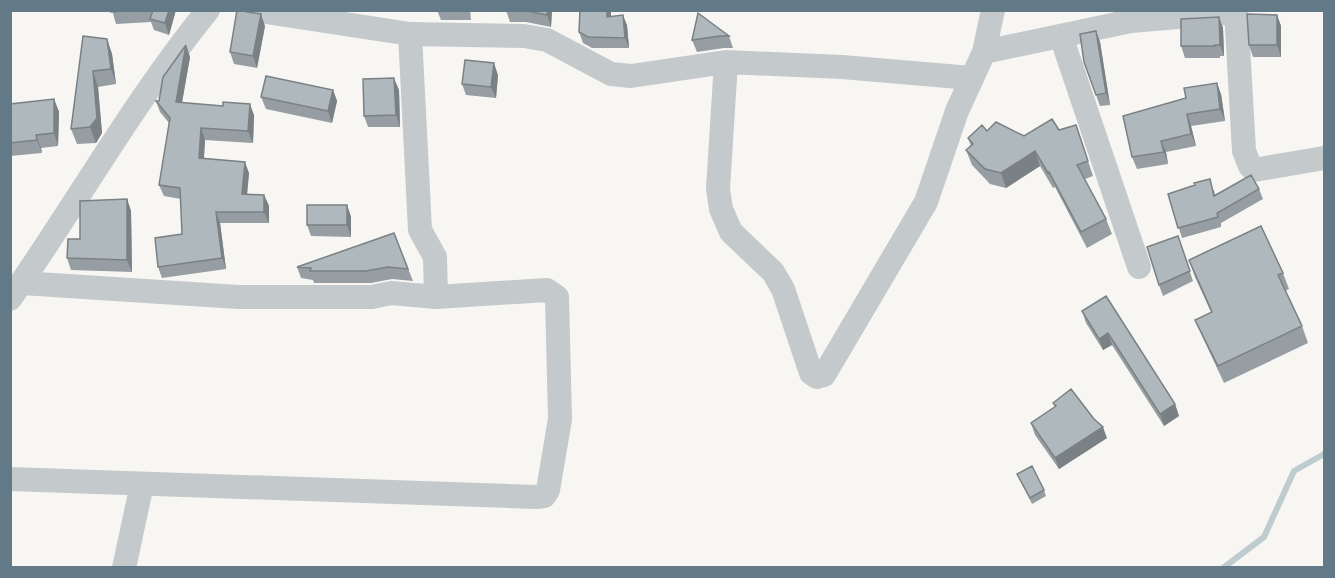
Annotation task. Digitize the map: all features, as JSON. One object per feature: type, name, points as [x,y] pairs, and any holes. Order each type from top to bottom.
[{"type":"street","points":[[16,291],[173,54],[208,10]]},
{"type":"street","points":[[254,10],[410,34],[524,36],[547,40],[611,74],[631,76],[726,62],[842,67],[971,78]]},
{"type":"street","points":[[726,62],[718,189],[721,209],[731,232],[773,272],[783,289],[811,373],[817,377],[824,375],[926,202],[957,111],[984,52],[993,10]]},
{"type":"street","points":[[984,52],[1131,21],[1236,11],[1244,151],[1250,166],[1254,170],[1324,158]]},
{"type":"street","points":[[410,34],[420,230],[435,257],[436,297]]},
{"type":"street","points":[[1061,36],[1139,267]]},
{"type":"street","points":[[10,478],[544,496],[548,490],[560,419],[557,297],[547,290],[436,297],[391,293],[372,297],[238,297],[16,291]]},
{"type":"street","points":[[124,567],[142,484]]},
{"type":"building","points":[[112,10],[138,10],[111,12]]},
{"type":"building","points":[[153,10],[169,10],[165,23],[150,19]]},
{"type":"building","points":[[237,10],[261,14],[253,56],[230,52]]},
{"type":"building","points":[[523,10],[547,10],[547,15]]},
{"type":"building","points":[[580,10],[607,10],[607,17],[623,15],[625,38],[588,37],[579,32]]},
{"type":"building","points":[[698,13],[729,36],[692,40]]},
{"type":"building","points":[[1247,14],[1277,15],[1277,45],[1249,45]]},
{"type":"building","points":[[1219,17],[1220,45],[1181,46],[1181,19]]},
{"type":"building","points":[[1096,31],[1106,93],[1096,95],[1084,62],[1080,34]]},
{"type":"building","points":[[83,36],[107,39],[111,69],[93,71],[97,118],[90,127],[71,129]]},
{"type":"building","points":[[186,45],[176,102],[223,106],[223,102],[250,104],[248,131],[201,128],[199,158],[245,162],[242,194],[264,195],[264,212],[216,212],[222,258],[158,267],[155,238],[182,234],[180,188],[159,185],[170,118],[156,101],[159,101],[163,77]]},
{"type":"building","points":[[465,60],[494,63],[491,87],[462,84]]},
{"type":"building","points":[[266,76],[333,90],[328,111],[261,97]]},
{"type":"building","points":[[394,78],[396,115],[364,116],[363,79]]},
{"type":"building","points":[[1217,83],[1220,109],[1187,114],[1191,134],[1161,141],[1164,152],[1132,157],[1123,116],[1186,98],[1184,88]]},
{"type":"building","points":[[54,99],[54,133],[36,135],[37,140],[10,143],[10,104]]},
{"type":"building","points":[[1052,119],[1059,130],[1076,125],[1088,161],[1077,165],[1106,219],[1081,232],[1049,172],[1035,151],[1001,173],[985,169],[966,150],[973,144],[968,138],[982,125],[987,131],[996,122],[1024,136]]},
{"type":"building","points":[[1251,175],[1259,189],[1217,213],[1218,217],[1178,228],[1168,194],[1210,179],[1214,196]]},
{"type":"building","points":[[127,199],[127,260],[67,258],[68,239],[80,239],[80,201]]},
{"type":"building","points":[[307,205],[347,205],[347,225],[307,225]]},
{"type":"building","points":[[1261,226],[1283,273],[1278,275],[1302,326],[1218,366],[1195,320],[1212,312],[1189,260]]},
{"type":"building","points":[[394,233],[408,269],[388,267],[366,271],[310,271],[311,268],[297,267]]},
{"type":"building","points":[[1178,236],[1190,271],[1159,285],[1147,247]]},
{"type":"building","points":[[1106,296],[1175,404],[1160,414],[1108,333],[1099,339],[1082,311]]},
{"type":"building","points":[[1071,389],[1103,427],[1055,458],[1031,423],[1056,406],[1053,403]]},
{"type":"building","points":[[1032,466],[1044,490],[1030,498],[1017,474]]},
{"type":"waterway","points":[[1223,568],[1264,537],[1294,471],[1324,454]]}]
